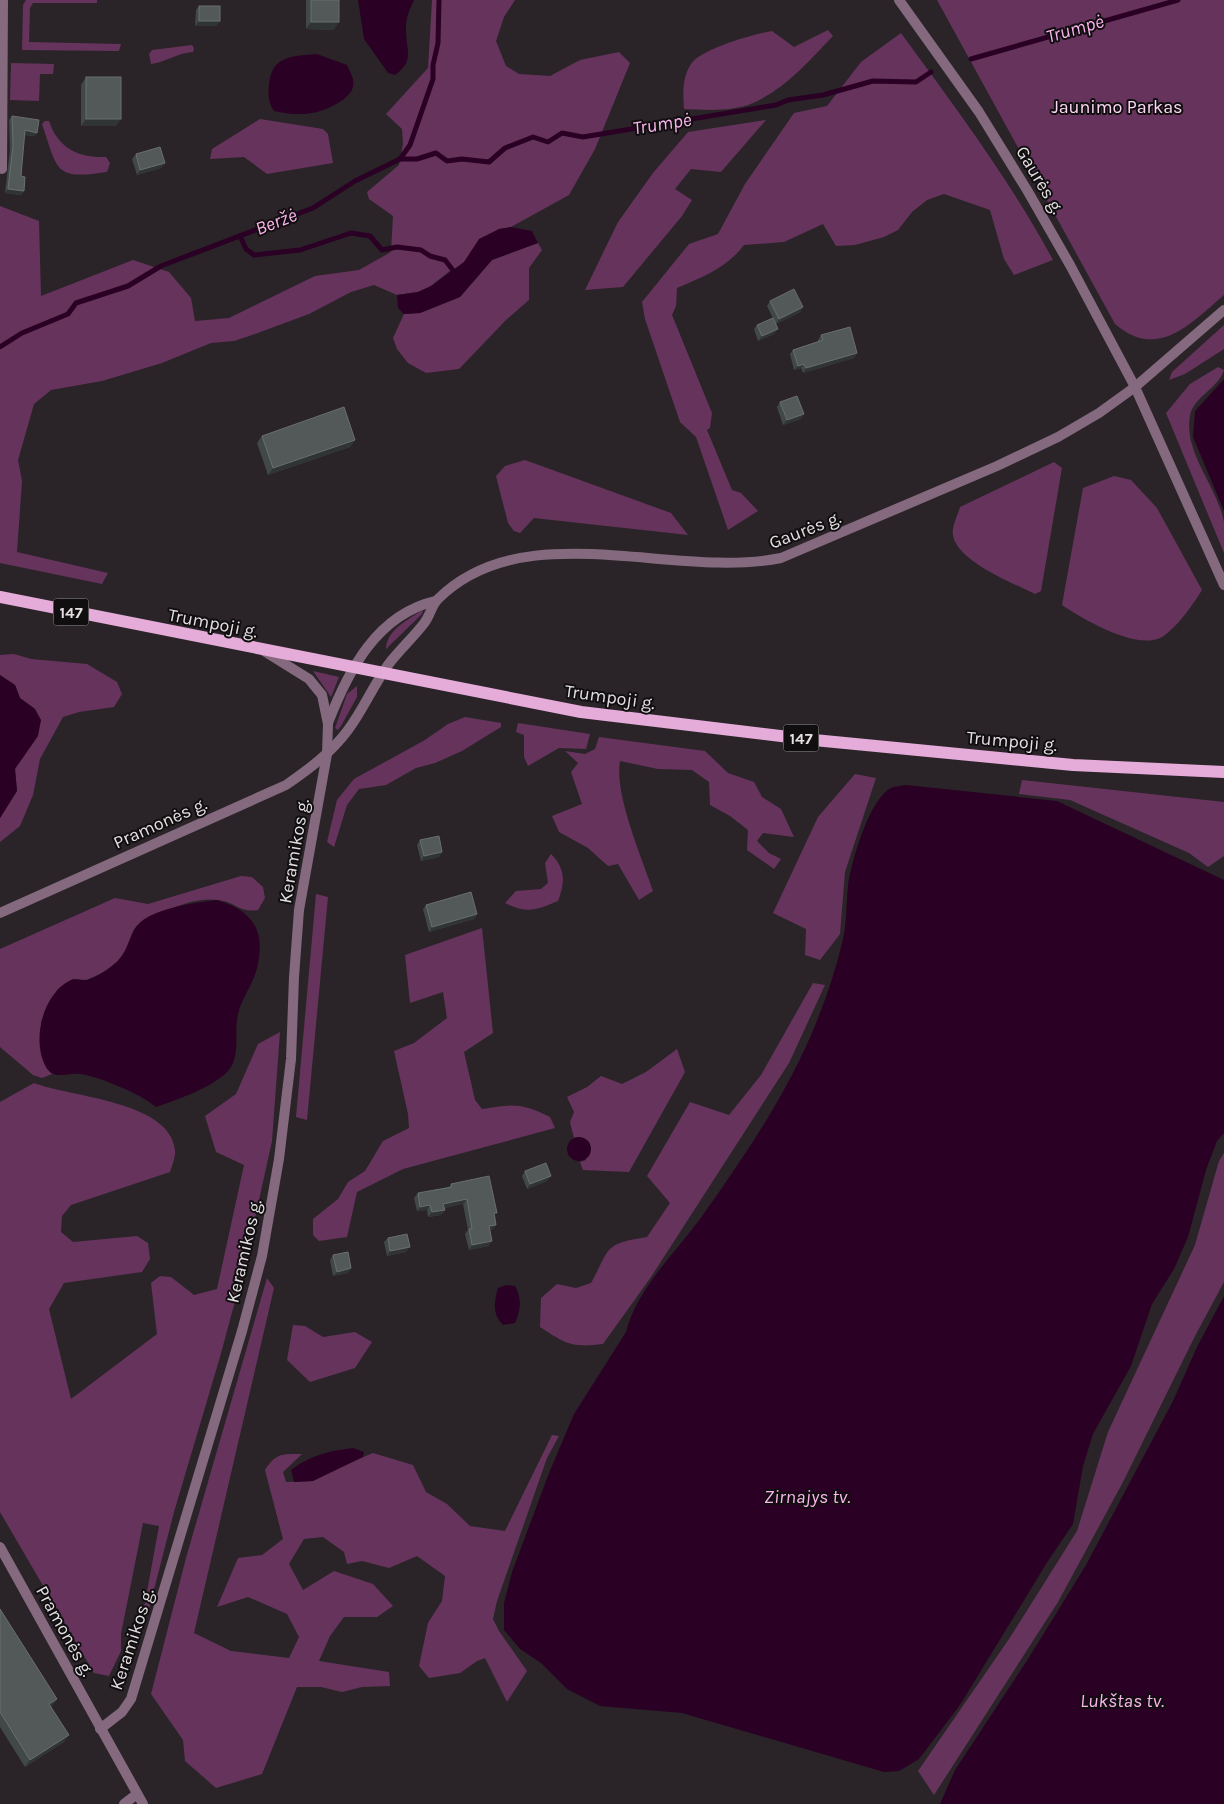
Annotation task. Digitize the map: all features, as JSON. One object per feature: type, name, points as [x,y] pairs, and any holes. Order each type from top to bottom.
[{"type":"main road","name":"Trumpoji g.","points":[[0,597],[581,712],[804,739],[1074,765],[1224,772]]},
{"type":"street","points":[[2,0],[2,169]]},
{"type":"street","name":"Gaurės g.","points":[[899,0],[979,112],[1007,156],[1070,265],[1135,388],[1224,585]]},
{"type":"street","name":"Gaurės g.","points":[[382,674],[396,653],[425,622],[436,601],[464,577],[485,567],[518,557],[554,553],[724,564],[754,564],[781,558],[997,466],[1058,437],[1099,413],[1135,388],[1224,310]]},
{"type":"street","name":"Gaurės g.","points":[[353,668],[366,648],[383,628],[416,605],[436,601]]},
{"type":"street","points":[[264,650],[309,679],[322,696],[328,724],[327,754]]},
{"type":"street","points":[[328,724],[340,690],[353,668]]},
{"type":"street","name":"Pramonės g.","points":[[0,913],[286,785],[327,754],[349,730],[382,674]]},
{"type":"street","name":"Keramikos g.","points":[[100,1729],[122,1712],[131,1699],[239,1340],[262,1256],[279,1159],[291,1059],[299,910],[327,754]]},
{"type":"street","name":"Pramonės g.","points":[[0,1547],[143,1804]]},
{"type":"street","points":[[124,1804],[137,1794]]},
{"type":"green space","points":[[26,0],[97,0],[97,3],[33,3],[30,8],[29,42],[121,44],[119,51],[22,50],[23,5]]},
{"type":"green space","points":[[432,0],[515,0],[504,17],[496,41],[506,66],[519,74],[550,76],[580,60],[619,52],[630,63],[595,149],[569,195],[511,227],[499,229],[458,268],[452,269],[431,286],[418,292],[397,295],[374,285],[351,292],[309,314],[234,341],[211,343],[162,363],[102,381],[51,390],[34,404],[18,460],[22,481],[17,552],[108,573],[102,584],[0,563],[0,206],[39,221],[41,296],[133,260],[169,272],[191,298],[195,321],[229,318],[315,276],[359,270],[391,252],[393,216],[369,199],[367,192],[399,165],[403,144],[402,129],[386,114],[428,68]]},
{"type":"green space","name":"Jaunimo Parkas","points":[[937,0],[1224,0],[1224,295],[1186,326],[1173,334],[1160,338],[1146,339],[1131,335],[1115,324]]},
{"type":"green space","points":[[828,30],[833,36],[796,74],[765,97],[736,108],[719,110],[684,109],[683,92],[688,69],[697,58],[705,53],[753,35],[772,31],[794,47]]},
{"type":"green space","points":[[901,33],[1019,201],[1053,260],[1014,275],[1004,259],[990,210],[944,194],[927,200],[912,212],[898,230],[884,237],[855,245],[836,246],[823,224],[784,242],[744,245],[738,253],[722,266],[705,276],[677,288],[676,306],[672,315],[712,413],[710,428],[707,430],[732,490],[741,493],[758,511],[728,530],[696,437],[680,422],[645,319],[642,302],[689,244],[718,234],[745,184],[794,113],[827,106],[861,62]]},
{"type":"green space","points":[[192,45],[194,48],[193,52],[151,64],[149,54],[152,50]]},
{"type":"green space","points":[[11,63],[54,64],[53,74],[40,74],[39,101],[10,100]]},
{"type":"green space","points":[[260,119],[323,129],[328,134],[333,163],[267,174],[244,157],[210,159],[212,149]]},
{"type":"green space","points":[[766,120],[721,172],[691,169],[675,189],[692,200],[682,216],[623,287],[585,290],[618,222],[653,173],[688,132]]},
{"type":"green space","points":[[45,121],[49,121],[58,138],[70,150],[87,156],[106,157],[110,163],[107,172],[77,174],[67,173],[61,169],[51,152],[42,124]]},
{"type":"green space","points":[[538,243],[542,250],[529,268],[529,300],[506,320],[459,369],[426,373],[408,363],[397,349],[393,338],[404,314],[420,313],[460,297],[492,260]]},
{"type":"green space","points":[[1224,325],[1224,349],[1185,374],[1169,380],[1172,372]]},
{"type":"green space","points":[[1218,367],[1224,370],[1217,382],[1192,409],[1189,429],[1196,456],[1221,509],[1224,522],[1224,553],[1166,413],[1190,384]]},
{"type":"green space","points":[[525,460],[671,513],[688,535],[534,518],[520,533],[514,531],[508,523],[496,476],[505,466]]},
{"type":"green space","points":[[1054,462],[1062,468],[1041,591],[1035,594],[998,576],[971,559],[954,540],[953,529],[960,507]]},
{"type":"green space","points":[[1114,476],[1131,480],[1157,508],[1202,590],[1176,625],[1165,635],[1155,640],[1127,638],[1097,626],[1062,605],[1083,488]]},
{"type":"green space","points":[[423,611],[422,614],[386,649],[387,642],[394,631]]},
{"type":"green space","points":[[14,654],[31,659],[87,664],[117,682],[122,694],[114,707],[79,712],[63,717],[40,759],[33,795],[20,826],[0,842],[0,818],[17,791],[15,769],[35,709],[20,698],[15,685],[0,675],[0,655]]},
{"type":"green space","points":[[313,671],[339,677],[331,697]]},
{"type":"green space","points":[[357,686],[357,697],[338,730],[335,728],[347,694]]},
{"type":"green space","points":[[465,717],[501,723],[501,727],[462,751],[435,763],[416,768],[386,785],[359,789],[347,805],[334,847],[327,842],[337,800],[354,779],[425,740],[448,724]]},
{"type":"green space","points":[[518,723],[590,734],[586,749],[559,748],[528,766],[524,757],[524,735],[516,732]]},
{"type":"green space","points":[[599,737],[705,751],[728,773],[754,782],[762,797],[781,809],[794,837],[763,833],[757,841],[769,853],[781,859],[774,869],[747,850],[748,830],[730,816],[710,805],[709,782],[692,770],[658,769],[620,761],[619,775],[625,808],[653,891],[639,900],[618,864],[608,866],[588,848],[559,832],[552,816],[582,804],[571,772],[578,763],[565,751],[585,754],[595,749]]},
{"type":"green space","points":[[855,774],[876,778],[845,872],[840,934],[820,960],[805,955],[806,929],[773,913],[818,817]]},
{"type":"green space","points":[[1022,780],[1224,802],[1224,856],[1208,867],[1189,853],[1070,800],[1019,794]]},
{"type":"green space","points":[[551,854],[559,865],[563,876],[558,901],[532,910],[520,909],[505,903],[516,891],[541,889],[548,883],[545,863]]},
{"type":"green space","points":[[241,876],[252,877],[263,887],[265,898],[258,910],[242,909],[218,900],[196,901],[174,908],[134,929],[129,946],[117,962],[106,971],[87,980],[73,979],[58,989],[41,1022],[46,1067],[52,1074],[42,1078],[33,1075],[0,1047],[0,949],[115,898],[148,904]]},
{"type":"green space","points":[[316,894],[328,897],[307,1120],[296,1117]]},
{"type":"green space","points":[[482,928],[493,1033],[464,1052],[475,1100],[482,1109],[517,1106],[532,1109],[550,1117],[555,1128],[403,1169],[357,1192],[347,1237],[319,1241],[313,1235],[313,1219],[338,1199],[348,1182],[365,1171],[383,1141],[409,1128],[408,1114],[394,1051],[414,1043],[447,1018],[443,992],[410,1003],[405,955]]},
{"type":"green space","points":[[813,983],[825,985],[789,1063],[651,1277],[603,1344],[576,1345],[563,1341],[540,1327],[541,1298],[557,1284],[576,1288],[591,1283],[610,1249],[622,1242],[647,1237],[670,1203],[647,1176],[690,1102],[729,1115],[761,1075]]},
{"type":"green space","points":[[280,1032],[272,1141],[244,1268],[174,1512],[149,1609],[144,1608],[159,1526],[143,1523],[121,1634],[121,1651],[109,1676],[94,1673],[0,1512],[0,1102],[34,1083],[116,1103],[138,1111],[156,1121],[169,1134],[175,1150],[170,1172],[71,1205],[62,1216],[61,1232],[73,1242],[137,1236],[148,1243],[150,1259],[142,1272],[64,1283],[49,1309],[71,1399],[157,1334],[151,1283],[160,1276],[171,1277],[194,1295],[217,1289],[244,1165],[216,1152],[205,1116],[236,1094],[258,1044]]},
{"type":"green space","points":[[677,1049],[685,1072],[629,1172],[583,1170],[580,1162],[586,1160],[577,1137],[574,1138],[570,1122],[574,1112],[567,1097],[587,1087],[601,1076],[622,1084],[646,1072]]},
{"type":"green space","points":[[1224,1153],[1224,1282],[1195,1336],[1123,1482],[1058,1602],[934,1795],[918,1771],[1009,1639],[1077,1531],[1108,1432],[1195,1245],[1219,1161]]},
{"type":"green space","points":[[267,1278],[274,1288],[194,1633],[231,1651],[289,1658],[299,1637],[287,1614],[248,1597],[217,1607],[238,1558],[262,1555],[283,1539],[265,1470],[276,1457],[302,1454],[283,1472],[286,1482],[313,1481],[373,1453],[413,1465],[426,1492],[447,1504],[470,1526],[505,1531],[552,1435],[559,1436],[547,1458],[497,1601],[493,1619],[499,1631],[527,1671],[507,1702],[485,1658],[477,1661],[460,1673],[429,1678],[419,1666],[428,1623],[442,1601],[445,1576],[417,1556],[389,1568],[362,1561],[347,1564],[344,1552],[323,1537],[304,1539],[289,1564],[303,1590],[334,1571],[373,1584],[393,1606],[377,1617],[344,1617],[330,1636],[319,1661],[389,1672],[390,1686],[362,1687],[342,1692],[321,1687],[297,1687],[262,1774],[216,1788],[185,1761],[183,1740],[151,1694],[186,1558]]},
{"type":"green space","points":[[293,1325],[305,1326],[323,1337],[355,1332],[372,1342],[355,1368],[310,1382],[287,1360]]},
{"type":"water","points":[[358,0],[414,0],[406,22],[407,60],[401,70],[395,75],[388,73],[364,39]]},
{"type":"water","points":[[317,54],[347,65],[353,81],[351,92],[336,104],[319,111],[293,114],[274,111],[270,101],[269,84],[274,67],[285,59],[300,55]]},
{"type":"water","points":[[511,227],[532,231],[538,243],[492,260],[460,297],[420,313],[404,314],[398,308],[397,295],[418,292],[431,286],[464,262],[479,239],[499,229]]},
{"type":"water","points":[[1224,379],[1224,511],[1193,437],[1195,411]]},
{"type":"water","points":[[0,675],[15,685],[20,698],[35,709],[41,720],[38,736],[15,769],[17,791],[0,818]]},
{"type":"water","name":"Zirnajys tv.","points":[[906,785],[1057,801],[1224,880],[1224,1133],[1217,1141],[1206,1170],[1188,1237],[1174,1269],[1152,1304],[1131,1366],[1093,1434],[1083,1466],[1073,1524],[1048,1561],[960,1705],[919,1759],[899,1771],[884,1772],[682,1713],[600,1706],[567,1689],[541,1663],[520,1649],[504,1630],[504,1603],[512,1572],[549,1473],[574,1414],[626,1332],[631,1316],[647,1287],[700,1219],[733,1171],[780,1097],[807,1045],[829,989],[838,959],[846,919],[848,886],[862,832],[875,805],[883,794],[893,787]]},
{"type":"water","points":[[217,900],[240,910],[248,916],[258,933],[260,943],[257,968],[238,1014],[234,1062],[230,1069],[217,1080],[200,1090],[156,1107],[131,1092],[98,1078],[80,1074],[57,1075],[49,1071],[42,1056],[40,1031],[42,1018],[47,1006],[61,986],[73,979],[84,980],[93,978],[110,967],[124,953],[134,930],[149,916],[172,908]]},
{"type":"water","points":[[574,1137],[584,1137],[591,1144],[591,1154],[584,1161],[574,1161],[567,1154],[567,1144]]},
{"type":"water","points":[[506,1285],[515,1286],[520,1304],[515,1323],[503,1325],[497,1317],[495,1303],[498,1288]]},
{"type":"water","name":"Lukštas tv.","points":[[1224,1296],[1224,1804],[940,1804],[955,1770],[1028,1659],[1086,1565],[1173,1401],[1197,1347]]},
{"type":"water","points":[[353,1448],[364,1452],[363,1457],[313,1481],[294,1482],[291,1470],[298,1465],[328,1452]]},
{"type":"building","points":[[311,0],[339,0],[339,22],[311,22]]},
{"type":"building","points":[[199,6],[220,6],[220,21],[199,21]]},
{"type":"building","points":[[86,77],[121,77],[121,119],[86,119]]},
{"type":"building","points":[[12,116],[39,120],[37,133],[25,130],[21,176],[25,177],[24,191],[8,189],[13,146]]},
{"type":"building","points":[[160,147],[165,163],[140,170],[136,154]]},
{"type":"building","points":[[794,289],[803,307],[779,319],[770,301]]},
{"type":"building","points":[[773,318],[778,329],[762,336],[757,325]]},
{"type":"building","points":[[850,327],[857,353],[806,368],[804,364],[798,366],[793,350],[823,340],[821,335]]},
{"type":"building","points":[[797,396],[804,414],[787,420],[780,402]]},
{"type":"building","points":[[344,407],[355,440],[273,468],[262,436]]},
{"type":"building","points":[[439,836],[442,852],[424,856],[420,840]]},
{"type":"building","points":[[471,892],[477,914],[432,927],[426,905]]},
{"type":"building","points":[[546,1163],[551,1176],[530,1184],[525,1171]]},
{"type":"building","points":[[489,1176],[497,1213],[494,1213],[496,1225],[489,1226],[492,1241],[472,1245],[469,1229],[472,1229],[467,1199],[443,1204],[445,1210],[432,1212],[430,1205],[420,1207],[418,1193],[452,1187],[451,1184]]},
{"type":"building","points":[[407,1234],[410,1247],[390,1251],[388,1238]]},
{"type":"building","points":[[348,1252],[351,1268],[337,1272],[333,1255]]},
{"type":"building","points":[[0,1609],[57,1699],[49,1704],[69,1735],[30,1760],[0,1712]]},
{"type":"waterway","name":"Beržė","points":[[0,347],[22,333],[68,314],[76,303],[128,286],[161,266],[313,208],[355,181],[400,159],[410,145],[433,79],[433,65],[438,43],[439,0]]},
{"type":"waterway","name":"Trumpė","points":[[971,59],[1178,0]]},
{"type":"waterway","name":"Trumpė","points":[[400,159],[417,159],[436,153],[447,161],[462,159],[489,162],[505,148],[533,137],[548,142],[562,133],[583,137],[776,105],[788,100],[823,95],[873,81],[916,82],[931,72]]},
{"type":"waterway","points":[[240,236],[246,249],[254,255],[300,250],[351,233],[370,236],[382,250],[397,247],[421,250],[430,256],[445,260],[452,269]]}]
